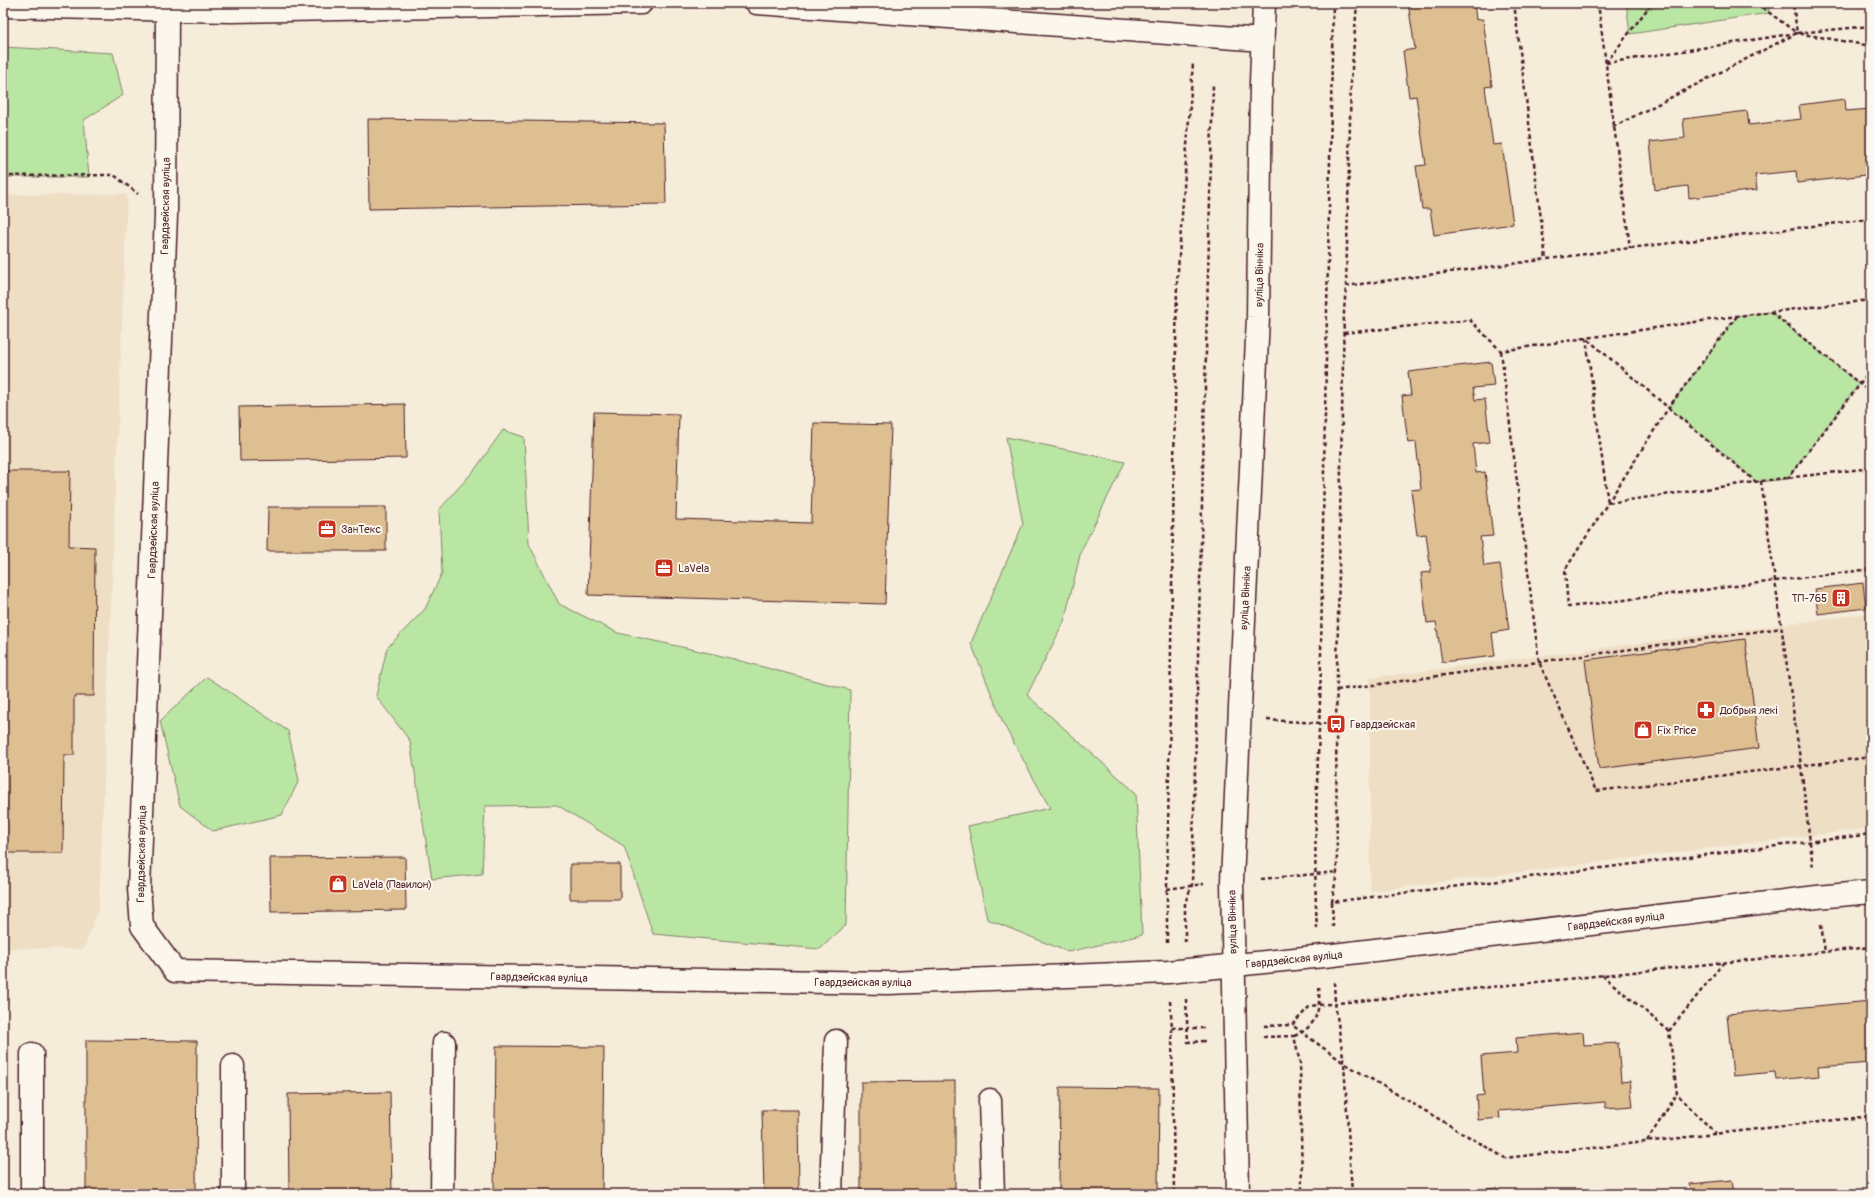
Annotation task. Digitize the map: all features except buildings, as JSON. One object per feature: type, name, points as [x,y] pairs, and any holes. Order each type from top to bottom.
[{"type":"street","points":[[3,6],[167,10],[231,7],[641,3]]},
{"type":"street","points":[[757,3],[1263,40]]},
{"type":"street","name":"вуліца Вінніка","points":[[1238,1194],[1232,881],[1258,316],[1264,3]]},
{"type":"street","name":"Гвардзейская вуліца","points":[[167,10],[166,215],[139,888],[142,926],[176,971],[888,983],[1168,972],[1871,892]]},
{"type":"street","points":[[831,1194],[836,1041]]},
{"type":"street","points":[[442,1194],[444,1043]]},
{"type":"street","points":[[32,1054],[32,1194]]},
{"type":"street","points":[[233,1066],[233,1194]]},
{"type":"street","points":[[990,1100],[993,1194]]},
{"type":"path","points":[[1294,1036],[1302,1032],[1314,1021],[1320,1005],[1314,874],[1320,723],[1326,312],[1333,3]]},
{"type":"path","points":[[1357,3],[1351,81],[1344,333],[1336,724],[1337,872],[1332,902],[1871,834]]},
{"type":"path","points":[[1514,3],[1546,259]]},
{"type":"path","points":[[1598,3],[1630,248]]},
{"type":"path","points":[[1606,63],[1652,3]]},
{"type":"path","points":[[1756,3],[1797,33],[1871,46]]},
{"type":"path","points":[[1793,3],[1797,33]]},
{"type":"path","points":[[1606,63],[1797,33],[1871,26]]},
{"type":"path","points":[[1614,127],[1797,33]]},
{"type":"path","points":[[1168,972],[1167,873],[1177,284],[1195,36]]},
{"type":"path","points":[[3,176],[114,175],[166,215]]},
{"type":"path","points":[[1346,286],[1630,248],[1871,219]]},
{"type":"path","points":[[1501,351],[1737,316],[1871,300]]},
{"type":"path","points":[[1771,312],[1871,393]]},
{"type":"path","points":[[1737,316],[1669,407],[1565,570],[1568,607],[1871,568]]},
{"type":"path","points":[[1344,333],[1470,320],[1501,351],[1539,662],[1596,791],[1871,757]]},
{"type":"path","points":[[1586,338],[1757,482]]},
{"type":"path","points":[[1586,338],[1608,503]]},
{"type":"path","points":[[1787,479],[1871,370]]},
{"type":"path","points":[[1608,503],[1871,468]]},
{"type":"path","points":[[1761,482],[1776,581],[1810,842]]},
{"type":"path","points":[[1337,690],[1782,628]]},
{"type":"path","points":[[1239,718],[1336,724]]},
{"type":"path","points":[[1871,947],[1601,974],[1310,1006],[1292,1025],[1344,1062],[1505,1158],[1871,1116]]},
{"type":"path","points":[[1669,1031],[1724,962]]},
{"type":"path","points":[[1601,974],[1669,1031],[1678,1094],[1715,1133]]},
{"type":"path","points":[[1335,1003],[1344,1062],[1352,1194]]},
{"type":"path","points":[[1172,1028],[1174,1194]]},
{"type":"path","points":[[1647,1141],[1678,1094]]},
{"type":"shaded area","points":[[127,194],[99,906],[84,949],[3,948],[3,195]]},
{"type":"shaded area","points":[[1871,613],[1871,828],[1370,891],[1370,678]]},
{"type":"green space","points":[[1626,3],[1768,3],[1769,13],[1630,34]]},
{"type":"green space","points":[[3,47],[113,53],[123,95],[84,120],[89,177],[3,177]]},
{"type":"green space","points":[[1771,312],[1859,384],[1787,479],[1757,482],[1669,407],[1737,316]]},
{"type":"green space","points":[[503,430],[524,437],[529,544],[559,604],[618,633],[718,655],[850,690],[846,925],[820,949],[653,934],[624,846],[557,805],[485,806],[482,874],[432,879],[410,741],[376,696],[387,648],[425,609],[442,573],[439,510],[476,468]]},
{"type":"green space","points":[[1006,437],[1125,462],[1081,551],[1064,622],[1027,695],[1136,793],[1142,935],[1068,952],[987,919],[968,826],[1050,808],[1004,725],[971,643],[1023,524]]},
{"type":"green space","points":[[207,677],[288,731],[299,780],[282,815],[213,831],[180,806],[160,721]]},
{"type":"place","name":"ЗанТекс","points":[[327,529]]},
{"type":"place","name":"LaVela","points":[[664,568]]},
{"type":"place","name":"ТП-765","points":[[1841,598]]},
{"type":"place","name":"Добрыя лекі","points":[[1706,710]]},
{"type":"place","name":"Гвардзейская","points":[[1336,724]]},
{"type":"place","name":"Fix Price","points":[[1643,730]]},
{"type":"place","name":"LaVela (Павилон)","points":[[338,884]]}]
